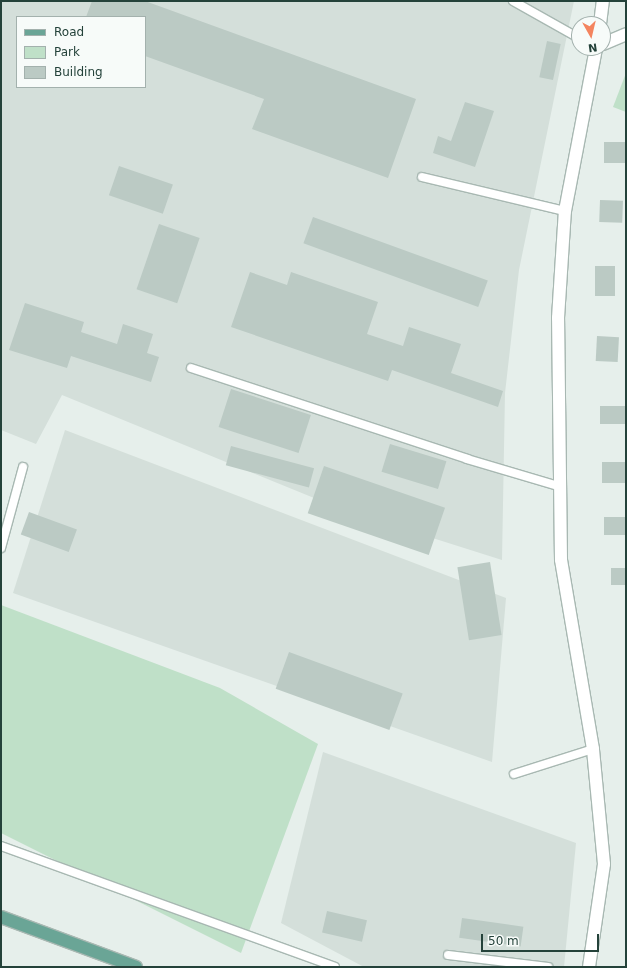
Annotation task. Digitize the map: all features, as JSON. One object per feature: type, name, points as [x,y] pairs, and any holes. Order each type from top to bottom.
[{"type":"main road","points":[[1,917],[136,967]]},
{"type":"street","points":[[601,16],[603,1]]},
{"type":"street","points":[[611,41],[626,34]]},
{"type":"street","points":[[589,967],[604,864],[593,749],[561,560],[558,486],[558,318],[565,211],[594,56]]},
{"type":"lane","points":[[513,1],[571,34]]},
{"type":"lane","points":[[422,177],[565,211]]},
{"type":"lane","points":[[191,368],[467,459],[558,486]]},
{"type":"lane","points":[[1,548],[23,467]]},
{"type":"lane","points":[[514,774],[593,749]]},
{"type":"lane","points":[[1,846],[335,967]]},
{"type":"lane","points":[[448,955],[548,967]]},
{"type":"shaded area","points":[[1,1],[574,1],[519,270],[505,393],[502,560],[341,509],[62,395],[36,444],[1,430]]},
{"type":"shaded area","points":[[65,430],[506,598],[492,762],[13,593]]},
{"type":"shaded area","points":[[323,752],[576,843],[564,967],[364,967],[281,923]]},
{"type":"green space","points":[[626,73],[626,112],[613,107]]},
{"type":"green space","points":[[1,605],[220,688],[318,744],[241,953],[1,833]]},
{"type":"building","points":[[92,1],[145,1],[416,99],[388,178],[252,129],[264,99],[146,56],[146,16],[86,16]]},
{"type":"building","points":[[547,41],[561,44],[553,80],[539,77]]},
{"type":"building","points":[[465,102],[494,111],[475,167],[433,153],[438,136],[451,141]]},
{"type":"building","points":[[604,142],[626,142],[626,163],[604,163]]},
{"type":"building","points":[[119,166],[173,185],[163,214],[109,195]]},
{"type":"building","points":[[600,200],[623,201],[622,223],[599,222]]},
{"type":"building","points":[[313,217],[488,281],[478,307],[303,243]]},
{"type":"building","points":[[159,224],[200,238],[177,303],[137,289]]},
{"type":"building","points":[[595,266],[615,266],[615,296],[595,296]]},
{"type":"building","points":[[250,272],[287,285],[291,272],[378,302],[367,334],[403,346],[409,327],[461,344],[451,373],[503,391],[498,407],[392,370],[388,381],[231,327]]},
{"type":"building","points":[[25,303],[84,322],[81,332],[117,344],[123,324],[153,334],[147,353],[159,357],[151,382],[71,356],[67,368],[9,350]]},
{"type":"building","points":[[597,336],[619,337],[618,362],[596,361]]},
{"type":"building","points":[[231,389],[311,415],[299,453],[219,427]]},
{"type":"building","points":[[600,406],[626,406],[626,424],[600,424]]},
{"type":"building","points":[[390,444],[446,461],[438,489],[382,472]]},
{"type":"building","points":[[231,446],[314,468],[309,488],[226,465]]},
{"type":"building","points":[[602,462],[626,462],[626,483],[602,483]]},
{"type":"building","points":[[324,466],[445,508],[429,555],[308,513]]},
{"type":"building","points":[[29,512],[77,529],[69,552],[21,535]]},
{"type":"building","points":[[604,517],[626,517],[626,535],[604,535]]},
{"type":"building","points":[[490,562],[502,635],[469,640],[457,567]]},
{"type":"building","points":[[611,568],[626,568],[626,585],[611,585]]},
{"type":"building","points":[[289,652],[403,693],[389,730],[276,689]]},
{"type":"building","points":[[327,911],[367,920],[362,942],[322,932]]},
{"type":"building","points":[[462,918],[523,927],[521,946],[459,938]]}]
